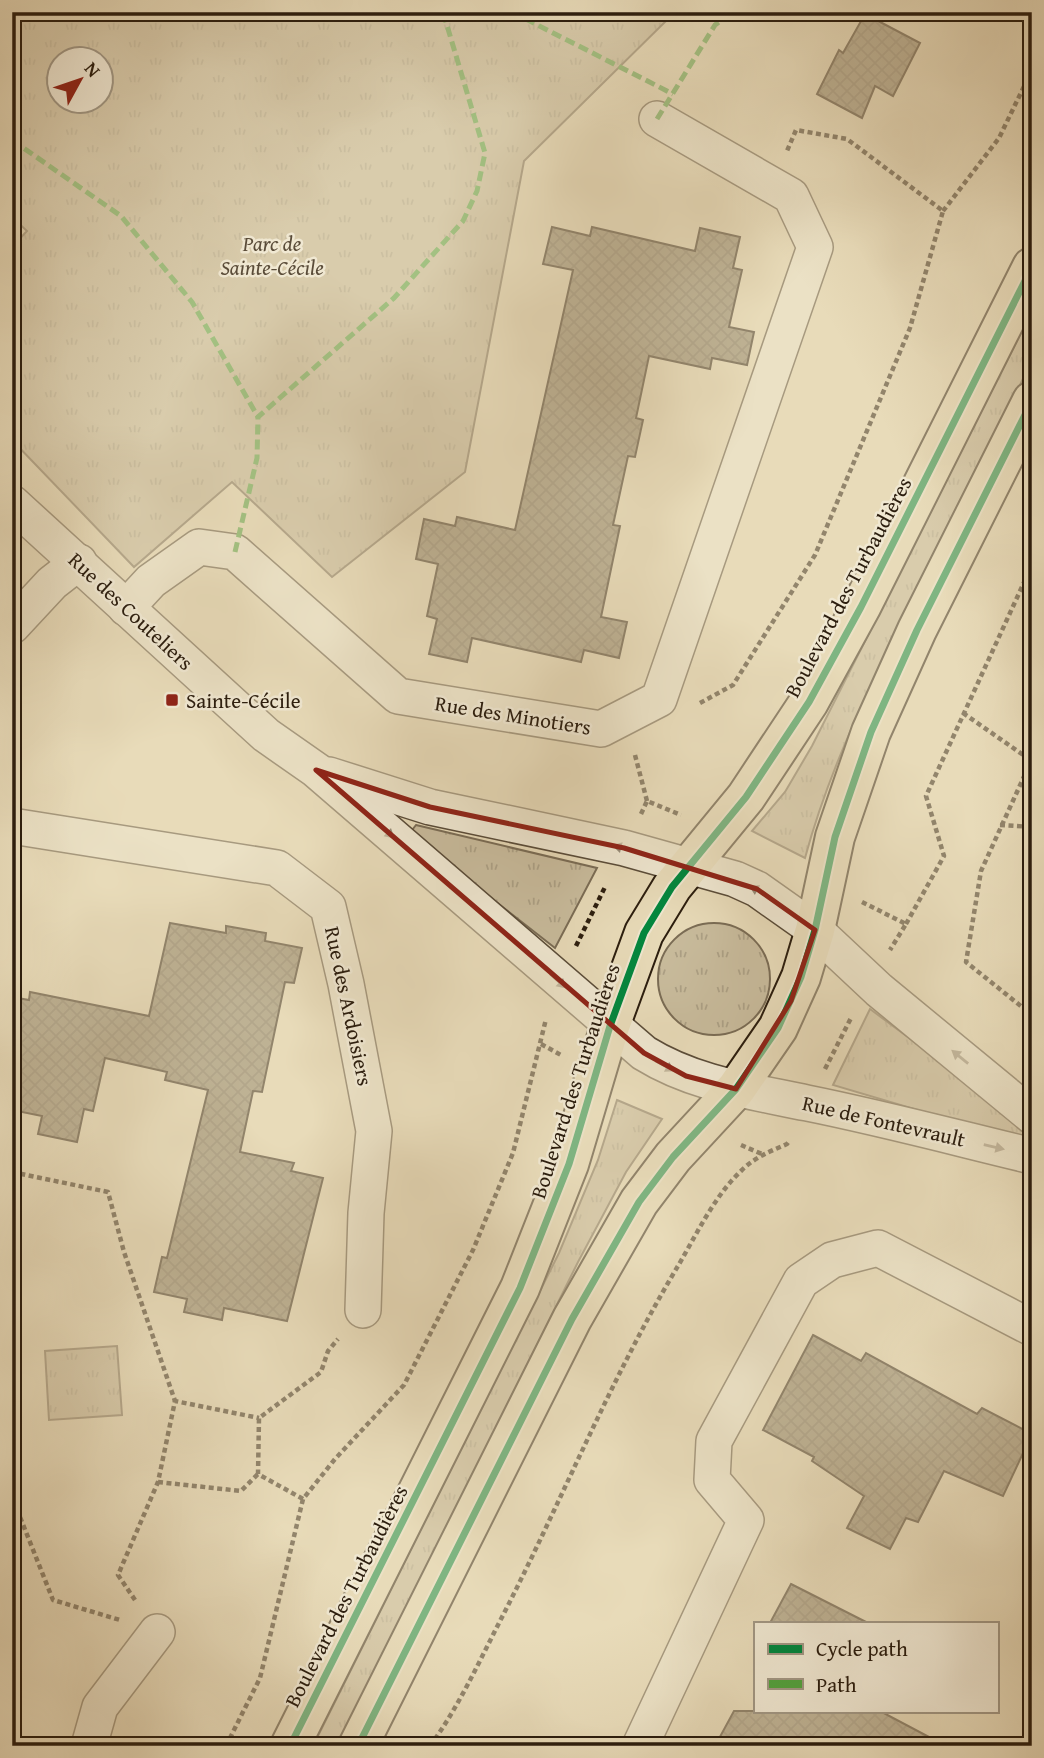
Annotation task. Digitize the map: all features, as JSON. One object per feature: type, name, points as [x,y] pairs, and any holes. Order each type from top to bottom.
[{"type":"main road","name":"Boulevard des Turbaudières","points":[[290,1746],[520,1288],[569,1164],[610,1026],[644,933],[656,910],[689,866],[746,797],[809,702],[861,607],[1032,267]]},
{"type":"main road","points":[[358,1746],[572,1319],[609,1252],[639,1202],[673,1157],[736,1089],[762,1055],[787,1010],[815,930],[835,837],[871,732],[917,630],[1032,401]]},
{"type":"street","points":[[657,119],[773,185]]},
{"type":"street","name":"Rue des Minotiers","points":[[126,608],[152,581],[199,547],[235,552],[398,696],[601,729],[659,699],[815,247],[791,196],[773,185]]},
{"type":"street","name":"Rue des Couteliers","points":[[12,503],[266,734],[316,770],[610,1026]]},
{"type":"street","points":[[12,626],[52,583],[79,562]]},
{"type":"street","name":"Rue des Couteliers","points":[[316,770],[430,807],[624,848],[689,866]]},
{"type":"street","name":"Rue des Ardoisiers","points":[[12,825],[277,868],[328,907],[346,984],[374,1131],[366,1213],[363,1310]]},
{"type":"street","points":[[689,866],[757,889],[815,930],[879,990],[1032,1116]]},
{"type":"street","points":[[610,1026],[664,1066],[686,1076],[736,1089]]},
{"type":"street","name":"Rue de Fontevrault","points":[[736,1089],[808,1103],[1032,1156]]},
{"type":"street","points":[[640,1746],[746,1520],[712,1480],[714,1441],[801,1281],[832,1260],[878,1248],[1032,1328]]},
{"type":"street","points":[[89,1746],[100,1707],[157,1632]]},
{"type":"path","points":[[699,704],[733,685],[815,555],[910,328],[943,211],[999,138],[1032,70]]},
{"type":"path","points":[[773,185],[796,130],[847,139],[943,211]]},
{"type":"path","points":[[906,924],[944,856],[926,796],[1032,565]]},
{"type":"path","points":[[963,713],[1031,759],[981,871],[966,962],[1032,1015]]},
{"type":"path","points":[[631,742],[647,802]]},
{"type":"path","points":[[1000,825],[1032,827]]},
{"type":"path","points":[[12,1172],[108,1192],[124,1252],[175,1401],[158,1482],[118,1575],[157,1632]]},
{"type":"path","points":[[175,1401],[259,1418],[321,1372],[328,1351],[363,1310]]},
{"type":"path","points":[[158,1482],[242,1492],[258,1474],[259,1418]]},
{"type":"path","points":[[258,1474],[303,1499]]},
{"type":"path","points":[[12,1515],[20,1517],[53,1600],[157,1632]]},
{"type":"highlighted area","points":[[316,770],[430,807],[624,848],[757,889],[815,930],[791,1001],[736,1089],[686,1076],[644,1053]]},
{"type":"green space","name":"Parc de Sainte-Cécile","points":[[12,12],[652,12],[667,20],[524,161],[465,472],[332,577],[232,482],[134,567],[12,440],[12,247],[27,231],[12,217]]},
{"type":"green space","points":[[1032,311],[1032,361],[869,691],[840,756],[805,858],[752,831],[785,792],[812,746]]},
{"type":"green space","points":[[416,825],[597,868],[555,948],[409,834]]},
{"type":"green space","points":[[714,923],[735,927],[754,939],[766,958],[770,979],[766,1000],[754,1019],[735,1031],[714,1035],[693,1031],[674,1019],[662,1000],[658,979],[662,958],[674,939],[693,927]]},
{"type":"green space","points":[[870,1009],[1032,1129],[1032,1144],[833,1085]]},
{"type":"green space","points":[[617,1100],[662,1119],[626,1172],[578,1262],[338,1746],[313,1746],[559,1253],[598,1160]]},
{"type":"green space","points":[[117,1346],[122,1415],[49,1420],[45,1351]]},
{"type":"building","points":[[865,14],[920,43],[893,96],[875,86],[862,118],[817,94],[839,50],[843,53]]},
{"type":"building","points":[[552,227],[590,236],[592,227],[695,251],[700,228],[740,237],[733,268],[742,270],[729,327],[754,332],[747,365],[712,358],[710,369],[649,356],[636,418],[643,420],[635,457],[628,456],[613,525],[620,526],[601,617],[627,622],[619,658],[584,650],[581,662],[472,638],[467,662],[429,654],[437,619],[427,616],[438,564],[416,559],[424,519],[455,526],[457,517],[515,530],[573,270],[543,264]]},
{"type":"building","points":[[170,923],[226,933],[226,926],[266,933],[265,941],[302,948],[294,983],[285,982],[262,1092],[253,1091],[240,1152],[294,1163],[291,1171],[323,1178],[287,1321],[224,1308],[222,1320],[184,1312],[187,1299],[154,1292],[162,1257],[167,1258],[208,1090],[165,1080],[167,1072],[105,1058],[93,1111],[84,1109],[77,1142],[38,1134],[42,1116],[12,1110],[12,997],[29,1000],[30,992],[149,1016]]},
{"type":"building","points":[[813,1335],[861,1361],[866,1353],[977,1414],[982,1408],[1032,1434],[1003,1496],[944,1471],[918,1522],[906,1518],[890,1549],[847,1528],[864,1496],[812,1461],[814,1457],[763,1430]]},
{"type":"building","points":[[791,1584],[866,1622],[771,1622]]},
{"type":"building","points":[[734,1711],[754,1711],[882,1712],[946,1746],[715,1746]]},
{"type":"marked path","points":[[235,552],[257,458],[258,417],[394,298],[463,221],[477,191],[485,153],[443,12]]},
{"type":"marked path","points":[[512,12],[673,94]]},
{"type":"marked path","points":[[657,119],[715,25],[732,12]]},
{"type":"marked path","points":[[12,140],[121,216],[192,302],[258,417]]},
{"type":"cycle path","points":[[290,1746],[520,1288],[569,1164],[610,1026],[644,933],[672,887],[746,797],[809,702],[861,607],[1032,267]]},
{"type":"cycle path","points":[[358,1746],[572,1319],[639,1202],[673,1157],[736,1089],[778,1028],[801,977],[815,930],[835,837],[871,732],[917,630],[1032,401]]},
{"type":"place","name":"Sainte-Cécile","points":[[172,700]]}]
